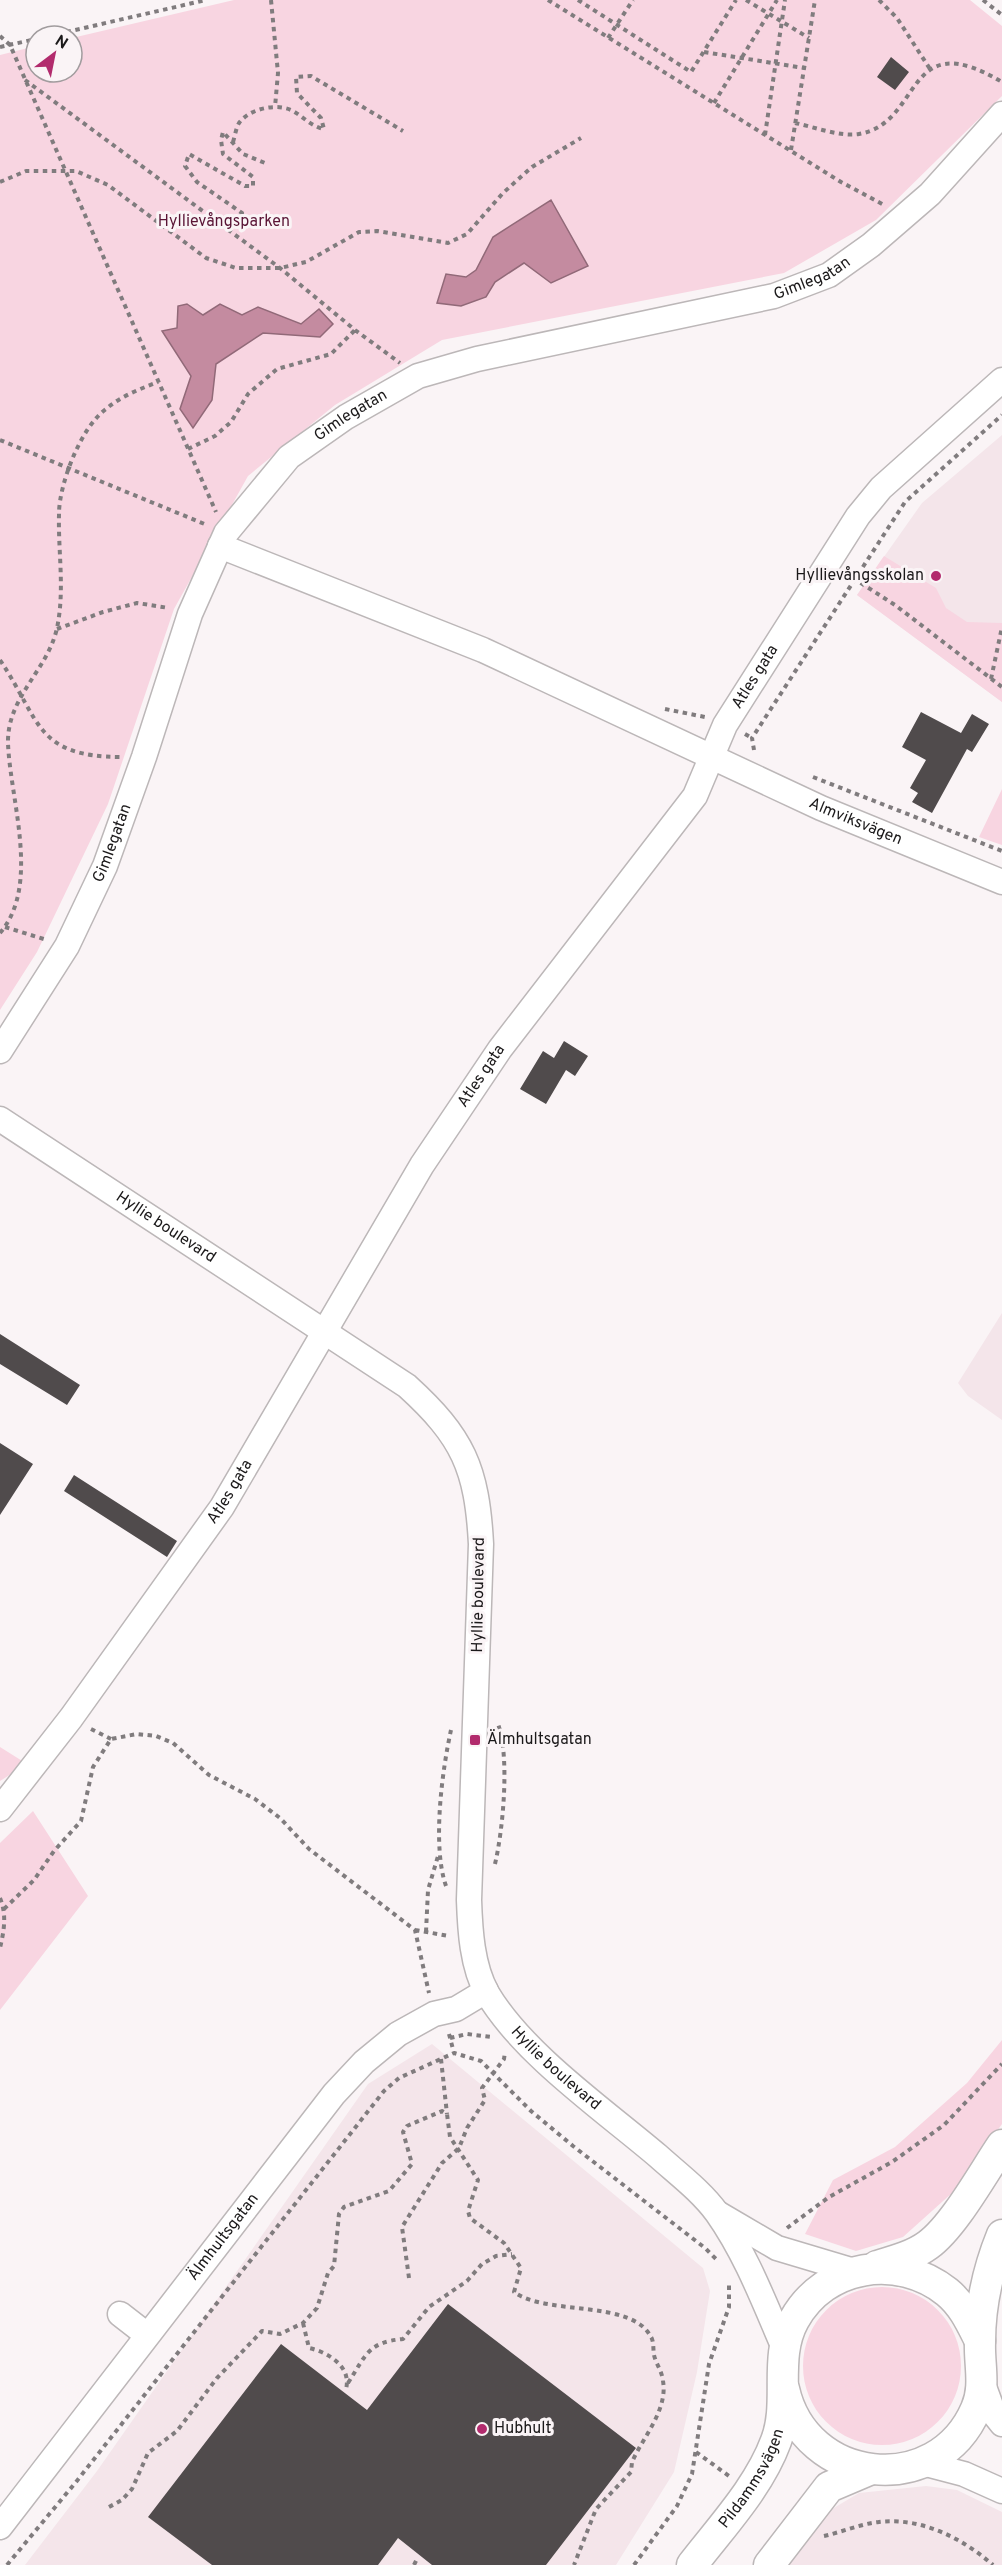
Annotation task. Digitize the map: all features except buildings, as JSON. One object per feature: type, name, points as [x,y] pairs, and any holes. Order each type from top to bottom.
[{"type":"main road","name":"Pildammsvägen","points":[[692,2565],[749,2490],[777,2440],[784,2348],[794,2320],[813,2296],[831,2282],[860,2270],[906,2257],[928,2245],[945,2228],[1002,2145]]},
{"type":"main road","name":"Pildammsvägen","points":[[782,2378],[788,2404],[807,2435],[819,2448],[843,2463],[869,2470],[896,2470],[922,2463],[944,2450],[963,2431],[976,2409],[983,2384],[980,2341],[991,2262],[1002,2235]]},
{"type":"main road","name":"Pildammsvägen","points":[[860,2270],[896,2269],[932,2283],[948,2293],[967,2315],[980,2341]]},
{"type":"main road","name":"Pildammsvägen","points":[[769,2565],[829,2487],[869,2470]]},
{"type":"street","name":"Gimlegatan","points":[[0,1051],[68,945],[105,866],[144,757],[190,614],[223,539],[290,457],[346,417],[418,376],[477,359],[774,296],[829,275],[871,245],[930,194],[1002,114]]},
{"type":"street","name":"Atles gata","points":[[0,1809],[70,1718],[222,1507],[422,1165],[494,1058],[695,796],[725,725],[858,516],[881,488],[1002,380]]},
{"type":"street","name":"Almviksvägen","points":[[223,539],[483,650],[820,808],[1002,882]]},
{"type":"street","name":"Hyllie boulevard","points":[[0,1119],[407,1386],[436,1412],[455,1438],[472,1474],[479,1506],[481,1544],[469,1900],[471,1940],[486,1991],[511,2026],[534,2051],[686,2180],[716,2212],[751,2271],[784,2348]]},
{"type":"street","name":"Älmhultsgatan","points":[[0,2527],[334,2094],[364,2062],[398,2034],[434,2014],[456,2008],[486,1991]]},
{"type":"street","name":"Hyllie boulevard","points":[[716,2212],[860,2270]]},
{"type":"street","points":[[120,2314],[147,2335]]},
{"type":"street","points":[[983,2384],[994,2414],[1002,2424]]},
{"type":"street","points":[[922,2463],[964,2474],[1002,2492]]},
{"type":"path","points":[[84,28],[206,0]]},
{"type":"path","points":[[271,0],[278,73],[275,107]]},
{"type":"path","points":[[548,0],[791,151],[905,216]]},
{"type":"path","points":[[578,0],[691,72],[736,0]]},
{"type":"path","points":[[608,38],[633,0]]},
{"type":"path","points":[[746,0],[809,38]]},
{"type":"path","points":[[714,103],[777,0]]},
{"type":"path","points":[[765,135],[785,0]]},
{"type":"path","points":[[791,151],[815,0]]},
{"type":"path","points":[[879,0],[897,18],[930,69]]},
{"type":"path","points":[[983,0],[1002,15]]},
{"type":"path","points":[[0,36],[10,45],[24,78]]},
{"type":"path","points":[[0,47],[24,42]]},
{"type":"path","points":[[704,52],[804,68]]},
{"type":"path","points":[[795,123],[842,134],[859,134],[876,128],[890,116],[930,69],[955,63],[971,66],[1002,82]]},
{"type":"path","points":[[233,142],[238,124],[251,112],[275,107],[290,109],[316,127],[324,129],[321,118],[297,93],[296,77],[311,76],[402,131]]},
{"type":"path","points":[[27,84],[188,449],[223,539]]},
{"type":"path","points":[[30,84],[280,268],[355,330],[418,376]]},
{"type":"path","points":[[217,221],[237,219],[242,213],[197,182],[185,166],[189,154],[245,186],[253,186],[253,177],[223,154],[221,140],[224,132],[243,154],[265,163]]},
{"type":"path","points":[[0,182],[26,171],[76,171],[108,185],[206,258],[236,268],[280,268],[306,262],[359,232],[377,231],[448,243],[467,234],[503,193],[532,166],[581,138]]},
{"type":"path","points":[[188,449],[215,436],[231,422],[248,394],[277,369],[331,354],[355,330]]},
{"type":"path","points":[[0,933],[17,904],[20,878],[8,741],[12,716],[21,694],[48,652],[57,629],[62,588],[59,512],[62,486],[84,435],[104,410],[130,393],[158,382]]},
{"type":"path","points":[[757,753],[752,749],[752,738],[853,578],[905,502],[1002,415]]},
{"type":"path","points":[[853,578],[895,605],[1002,687]]},
{"type":"path","points":[[57,629],[103,612],[137,603],[190,614]]},
{"type":"path","points":[[991,679],[1002,627]]},
{"type":"path","points":[[0,660],[36,723],[55,744],[99,757],[144,757]]},
{"type":"path","points":[[806,774],[1002,850]]},
{"type":"path","points":[[5,927],[68,945]]},
{"type":"path","points":[[494,1869],[501,1839],[504,1740],[496,1717]]},
{"type":"path","points":[[450,1898],[439,1855],[444,1759],[453,1719]]},
{"type":"path","points":[[4,1909],[34,1880],[54,1851],[81,1821],[93,1767],[111,1739],[137,1734],[156,1736],[173,1743],[210,1775],[255,1799],[280,1818],[309,1849],[415,1930],[453,1937],[452,1927]]},
{"type":"path","points":[[426,1932],[428,1890],[434,1864],[439,1855]]},
{"type":"path","points":[[0,1898],[4,1909],[4,1928],[0,1948]]},
{"type":"path","points":[[415,1930],[434,2014],[450,2038],[454,2053]]},
{"type":"path","points":[[450,2038],[467,2034],[487,2035],[494,2038]]},
{"type":"path","points":[[409,2278],[402,2227],[442,2163],[459,2148],[467,2128],[485,2100],[482,2088],[504,2059],[505,2049]]},
{"type":"path","points":[[7,2565],[76,2482],[384,2091],[399,2079],[454,2053],[481,2061],[495,2072],[531,2111],[705,2248],[723,2271]]},
{"type":"path","points":[[441,2059],[450,2137],[478,2180],[468,2211],[470,2218],[504,2242],[521,2268],[514,2292],[553,2305],[615,2312],[631,2318],[651,2336],[655,2361],[664,2383],[662,2404],[636,2453],[632,2472],[596,2509],[574,2565]]},
{"type":"path","points":[[777,2223],[782,2238],[829,2197],[892,2162],[944,2125],[1002,2064]]},
{"type":"path","points":[[109,2507],[122,2500],[132,2489],[148,2453],[177,2431],[217,2378],[262,2331],[280,2334],[303,2323],[317,2308],[327,2273],[334,2266],[339,2214],[344,2207],[389,2191],[412,2164],[403,2132],[407,2126],[442,2111],[447,2114]]},
{"type":"path","points":[[346,2389],[364,2358],[381,2341],[403,2339],[429,2307],[467,2281],[482,2264],[496,2256],[512,2254]]},
{"type":"path","points":[[634,2565],[677,2506],[692,2474],[709,2364],[729,2307],[728,2280],[751,2271]]},
{"type":"path","points":[[303,2323],[309,2348],[327,2352],[342,2367],[348,2382]]},
{"type":"path","points":[[696,2452],[749,2490]]},
{"type":"path","points":[[800,2524],[825,2536],[879,2522],[917,2524],[951,2535],[974,2548],[993,2565]]},
{"type":"path","points":[[414,2565],[418,2557]]},
{"type":"shaded area","points":[[551,200],[588,266],[551,283],[524,263],[495,282],[486,297],[461,306],[437,303],[446,274],[466,277],[476,270],[493,237]]},
{"type":"shaded area","points":[[187,304],[203,315],[220,304],[242,315],[258,307],[301,324],[319,309],[333,324],[320,337],[263,333],[216,364],[212,400],[193,428],[180,409],[191,376],[162,331],[177,328],[178,306]]},
{"type":"shaded area","name":"Hyllievångsskolan","points":[[1002,435],[1002,702],[857,595],[922,503]]},
{"type":"shaded area","points":[[1002,1313],[1002,1420],[968,1396],[958,1383]]},
{"type":"shaded area","points":[[432,2044],[703,2268],[710,2291],[697,2372],[674,2472],[616,2565],[25,2565],[97,2471],[368,2084]]},
{"type":"shaded area","points":[[926,2486],[957,2490],[1002,2512],[1002,2565],[788,2565],[827,2512],[859,2493]]},
{"type":"green space","name":"Hyllievångsparken","points":[[234,0],[970,0],[1002,26],[1002,96],[876,220],[784,273],[442,340],[335,405],[248,476],[174,609],[108,804],[37,952],[0,1010],[0,55],[24,49],[24,84],[84,84],[84,35]]},
{"type":"green space","points":[[884,556],[936,588],[946,608],[967,622],[1002,623],[1002,702],[857,595]]},
{"type":"green space","points":[[1002,789],[1002,845],[979,837]]},
{"type":"green space","points":[[0,1747],[27,1764],[0,1781]]},
{"type":"green space","points":[[33,1811],[88,1896],[0,2010],[0,1843]]},
{"type":"green space","points":[[1002,2040],[1002,2124],[952,2193],[903,2237],[856,2251],[805,2234],[833,2180],[895,2147],[967,2083]]},
{"type":"green space","points":[[882,2287],[912,2293],[938,2310],[955,2336],[961,2366],[955,2396],[938,2422],[912,2439],[882,2445],[852,2439],[826,2422],[809,2396],[803,2366],[809,2336],[826,2310],[852,2293]]},
{"type":"place","name":"Hyllievångsskolan","points":[[936,576]]},
{"type":"place","name":"Älmhultsgatan","points":[[475,1740]]},
{"type":"place","name":"Hubhult","points":[[482,2429]]}]
